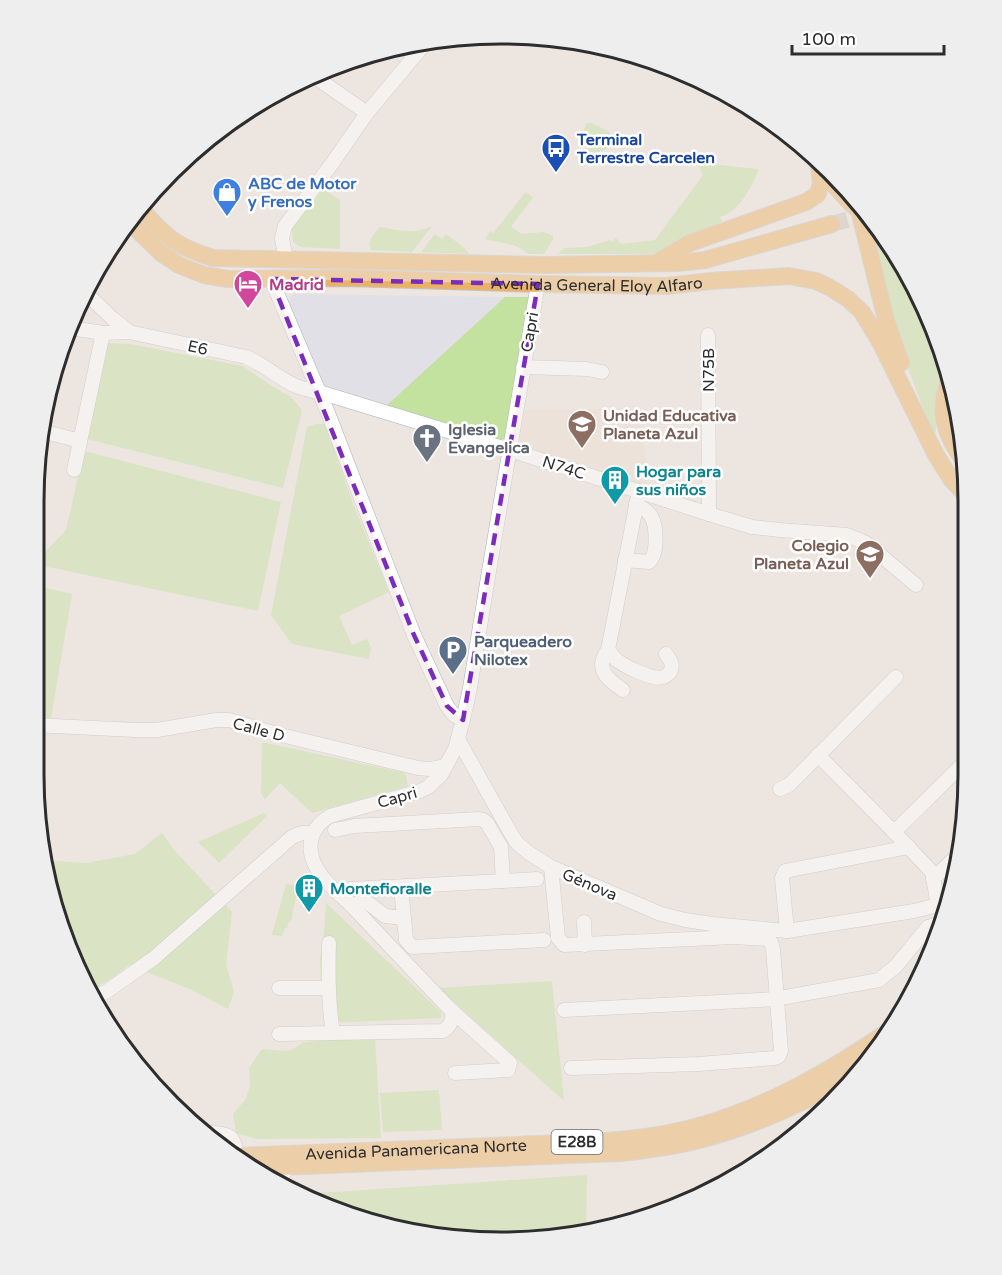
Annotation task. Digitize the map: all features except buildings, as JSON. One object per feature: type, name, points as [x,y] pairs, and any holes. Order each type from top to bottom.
[{"type":"main road","points":[[655,263],[690,243],[806,202],[818,194],[821,183],[818,170]]},
{"type":"main road","name":"Avenida General Eloy Alfaro","points":[[145,213],[157,228],[173,241],[201,255],[213,258],[543,265],[705,260],[832,224]]},
{"type":"main road","points":[[861,219],[886,320],[900,362],[927,428],[942,454],[958,473]]},
{"type":"main road","name":"Avenida General Eloy Alfaro","points":[[135,227],[161,253],[179,265],[194,272],[228,279],[348,278],[667,286],[789,276],[816,281],[849,299],[862,312],[936,455],[958,486]]},
{"type":"main road","points":[[945,393],[943,407],[945,422],[949,439],[956,449]]},
{"type":"main road","name":"Avenida Panamericana Norte","points":[[249,1155],[620,1140],[663,1134],[707,1124],[767,1101],[811,1079],[871,1043]]},
{"type":"main road","name":"Avenida Panamericana Norte","points":[[268,1168],[621,1153],[665,1148],[732,1131],[809,1098],[842,1079]]},
{"type":"street","points":[[286,260],[282,238],[285,226],[367,113],[418,51]]},
{"type":"street","points":[[410,52],[414,55]]},
{"type":"street","points":[[320,81],[367,113]]},
{"type":"street","points":[[271,279],[319,392],[414,635],[447,705],[454,715],[463,720]]},
{"type":"street","name":"Capri","points":[[312,834],[317,825],[330,816],[428,787],[437,780],[455,749],[471,688],[538,284]]},
{"type":"street","points":[[91,298],[129,332]]},
{"type":"street","name":"E6","points":[[77,329],[103,333],[129,332],[246,357],[295,385],[319,392]]},
{"type":"street","points":[[74,470],[103,333]]},
{"type":"street","name":"N75B","points":[[708,335],[709,514]]},
{"type":"street","points":[[523,367],[587,369],[602,372]]},
{"type":"street","name":"N74C","points":[[319,392],[510,450],[637,498],[709,514],[752,527],[847,535],[866,543],[916,585]]},
{"type":"street","points":[[48,433],[80,441]]},
{"type":"street","points":[[625,560],[649,562],[656,550],[652,518],[637,498]]},
{"type":"street","points":[[622,690],[604,674],[602,661],[608,650],[637,498]]},
{"type":"street","points":[[608,650],[620,662],[652,677],[660,678],[666,677],[672,668],[666,654]]},
{"type":"street","points":[[780,789],[789,785],[896,676]]},
{"type":"street","name":"Calle D","points":[[44,726],[157,730],[229,720],[418,768],[430,769],[445,766]]},
{"type":"street","name":"Génova","points":[[458,739],[517,843],[551,867],[661,914],[712,924],[786,931],[914,911],[938,905]]},
{"type":"street","points":[[818,755],[932,872],[938,905]]},
{"type":"street","points":[[894,832],[958,769]]},
{"type":"street","points":[[335,830],[344,827],[483,820],[501,847],[503,881]]},
{"type":"street","points":[[100,994],[154,958],[292,837],[306,832],[312,834],[314,862],[332,886],[452,1011],[510,1063],[508,1070],[455,1073]]},
{"type":"street","points":[[786,931],[782,878],[785,872],[909,848]]},
{"type":"street","points":[[933,879],[950,863]]},
{"type":"street","points":[[551,867],[559,941],[567,946],[733,937],[767,939],[771,942],[773,949],[781,998],[781,1051],[775,1059],[571,1068]]},
{"type":"street","points":[[350,889],[537,879]]},
{"type":"street","points":[[401,887],[407,943],[412,947],[544,940]]},
{"type":"street","points":[[351,905],[365,901],[385,916],[403,918]]},
{"type":"street","points":[[914,911],[928,927]]},
{"type":"street","points":[[584,922],[585,945]]},
{"type":"street","points":[[564,1010],[781,998],[871,982],[879,980],[896,966],[928,927],[932,926]]},
{"type":"street","points":[[329,943],[329,988],[333,1033]]},
{"type":"street","points":[[279,988],[329,988]]},
{"type":"street","points":[[279,1034],[443,1030],[451,1023],[452,1011]]},
{"type":"street","points":[[217,1133],[225,1133],[235,1146]]},
{"type":"street","points":[[283,1175],[286,1167]]},
{"type":"highlighted area","points":[[271,279],[538,284],[463,720],[447,706],[414,635]]},
{"type":"shaded area","points":[[294,294],[505,297],[385,407],[323,387],[289,302],[290,297]]},
{"type":"shaded area","name":"Unidad Educativa Planeta Azul","points":[[641,408],[648,490],[517,446],[522,410]]},
{"type":"green space","points":[[591,123],[608,131],[616,139],[608,148],[590,152],[588,149],[592,143],[582,135],[586,124]]},
{"type":"green space","points":[[698,163],[759,169],[739,204],[720,217],[722,222],[658,253],[558,254],[564,248],[587,247],[610,240],[612,242],[616,238],[621,244],[655,240],[703,175]]},
{"type":"green space","points":[[323,189],[340,200],[340,249],[301,247],[293,242],[292,229]]},
{"type":"green space","points":[[526,192],[533,198],[511,226],[521,234],[544,232],[553,236],[544,254],[528,254],[514,245],[485,239],[490,231],[493,233]]},
{"type":"green space","points":[[432,226],[412,252],[371,250],[369,243],[380,227],[413,231]]},
{"type":"green space","points":[[435,234],[442,239],[446,234],[469,254],[421,252]]},
{"type":"green space","points":[[872,237],[897,272],[924,326],[934,354],[942,379],[937,393],[936,432],[931,429],[893,323]]},
{"type":"green space","points":[[505,297],[528,297],[506,438],[499,441],[385,407]]},
{"type":"green space","points":[[107,343],[130,344],[243,366],[291,397],[302,410],[283,488],[87,439]]},
{"type":"green space","points":[[325,424],[354,506],[389,592],[339,616],[352,645],[367,639],[371,647],[369,659],[292,644],[271,615],[307,427]]},
{"type":"green space","points":[[84,451],[281,502],[258,611],[44,566],[44,552],[66,530]]},
{"type":"green space","points":[[44,587],[72,594],[51,718],[44,718]]},
{"type":"green space","points":[[262,742],[405,773],[408,786],[312,813],[280,783],[265,799],[261,794]]},
{"type":"green space","points":[[264,813],[267,816],[219,863],[198,842]]},
{"type":"green space","points":[[162,833],[174,850],[232,912],[226,964],[234,992],[228,1009],[192,990],[129,965],[100,985],[99,991],[78,949],[59,892],[52,861],[86,863],[135,854]]},
{"type":"green space","points":[[286,884],[304,886],[301,898],[296,897],[291,922],[285,928],[282,936],[272,935]]},
{"type":"green space","points":[[326,903],[442,1013],[441,1018],[328,1023],[321,988],[320,958]]},
{"type":"green space","points":[[552,981],[564,1101],[438,988]]},
{"type":"green space","points":[[375,1038],[381,1138],[257,1139],[236,1133],[233,1114],[246,1099],[250,1085],[249,1068],[262,1049],[284,1051],[293,1049],[303,1042]]},
{"type":"green space","points":[[439,1090],[442,1130],[383,1132],[380,1093]]},
{"type":"green space","points":[[587,1175],[586,1224],[531,1231],[501,1232],[441,1228],[383,1216],[318,1193]]},
{"type":"tunnel","points":[[832,224],[859,216]]},
{"type":"place","name":"Terminal Terrestre Carcelen","points":[[556,174]]},
{"type":"place","name":"ABC de Motor y Frenos","points":[[227,218]]},
{"type":"place","name":"Madrid","points":[[248,310]]},
{"type":"place","name":"Unidad Educativa Planeta Azul","points":[[582,450]]},
{"type":"place","name":"Iglesia Evangelica","points":[[427,464]]},
{"type":"place","name":"Hogar para sus niños","points":[[615,506]]},
{"type":"place","name":"Colegio Planeta Azul","points":[[870,580]]},
{"type":"place","name":"Parqueadero Nilotex","points":[[453,676]]},
{"type":"place","name":"Montefioralle","points":[[309,914]]}]
